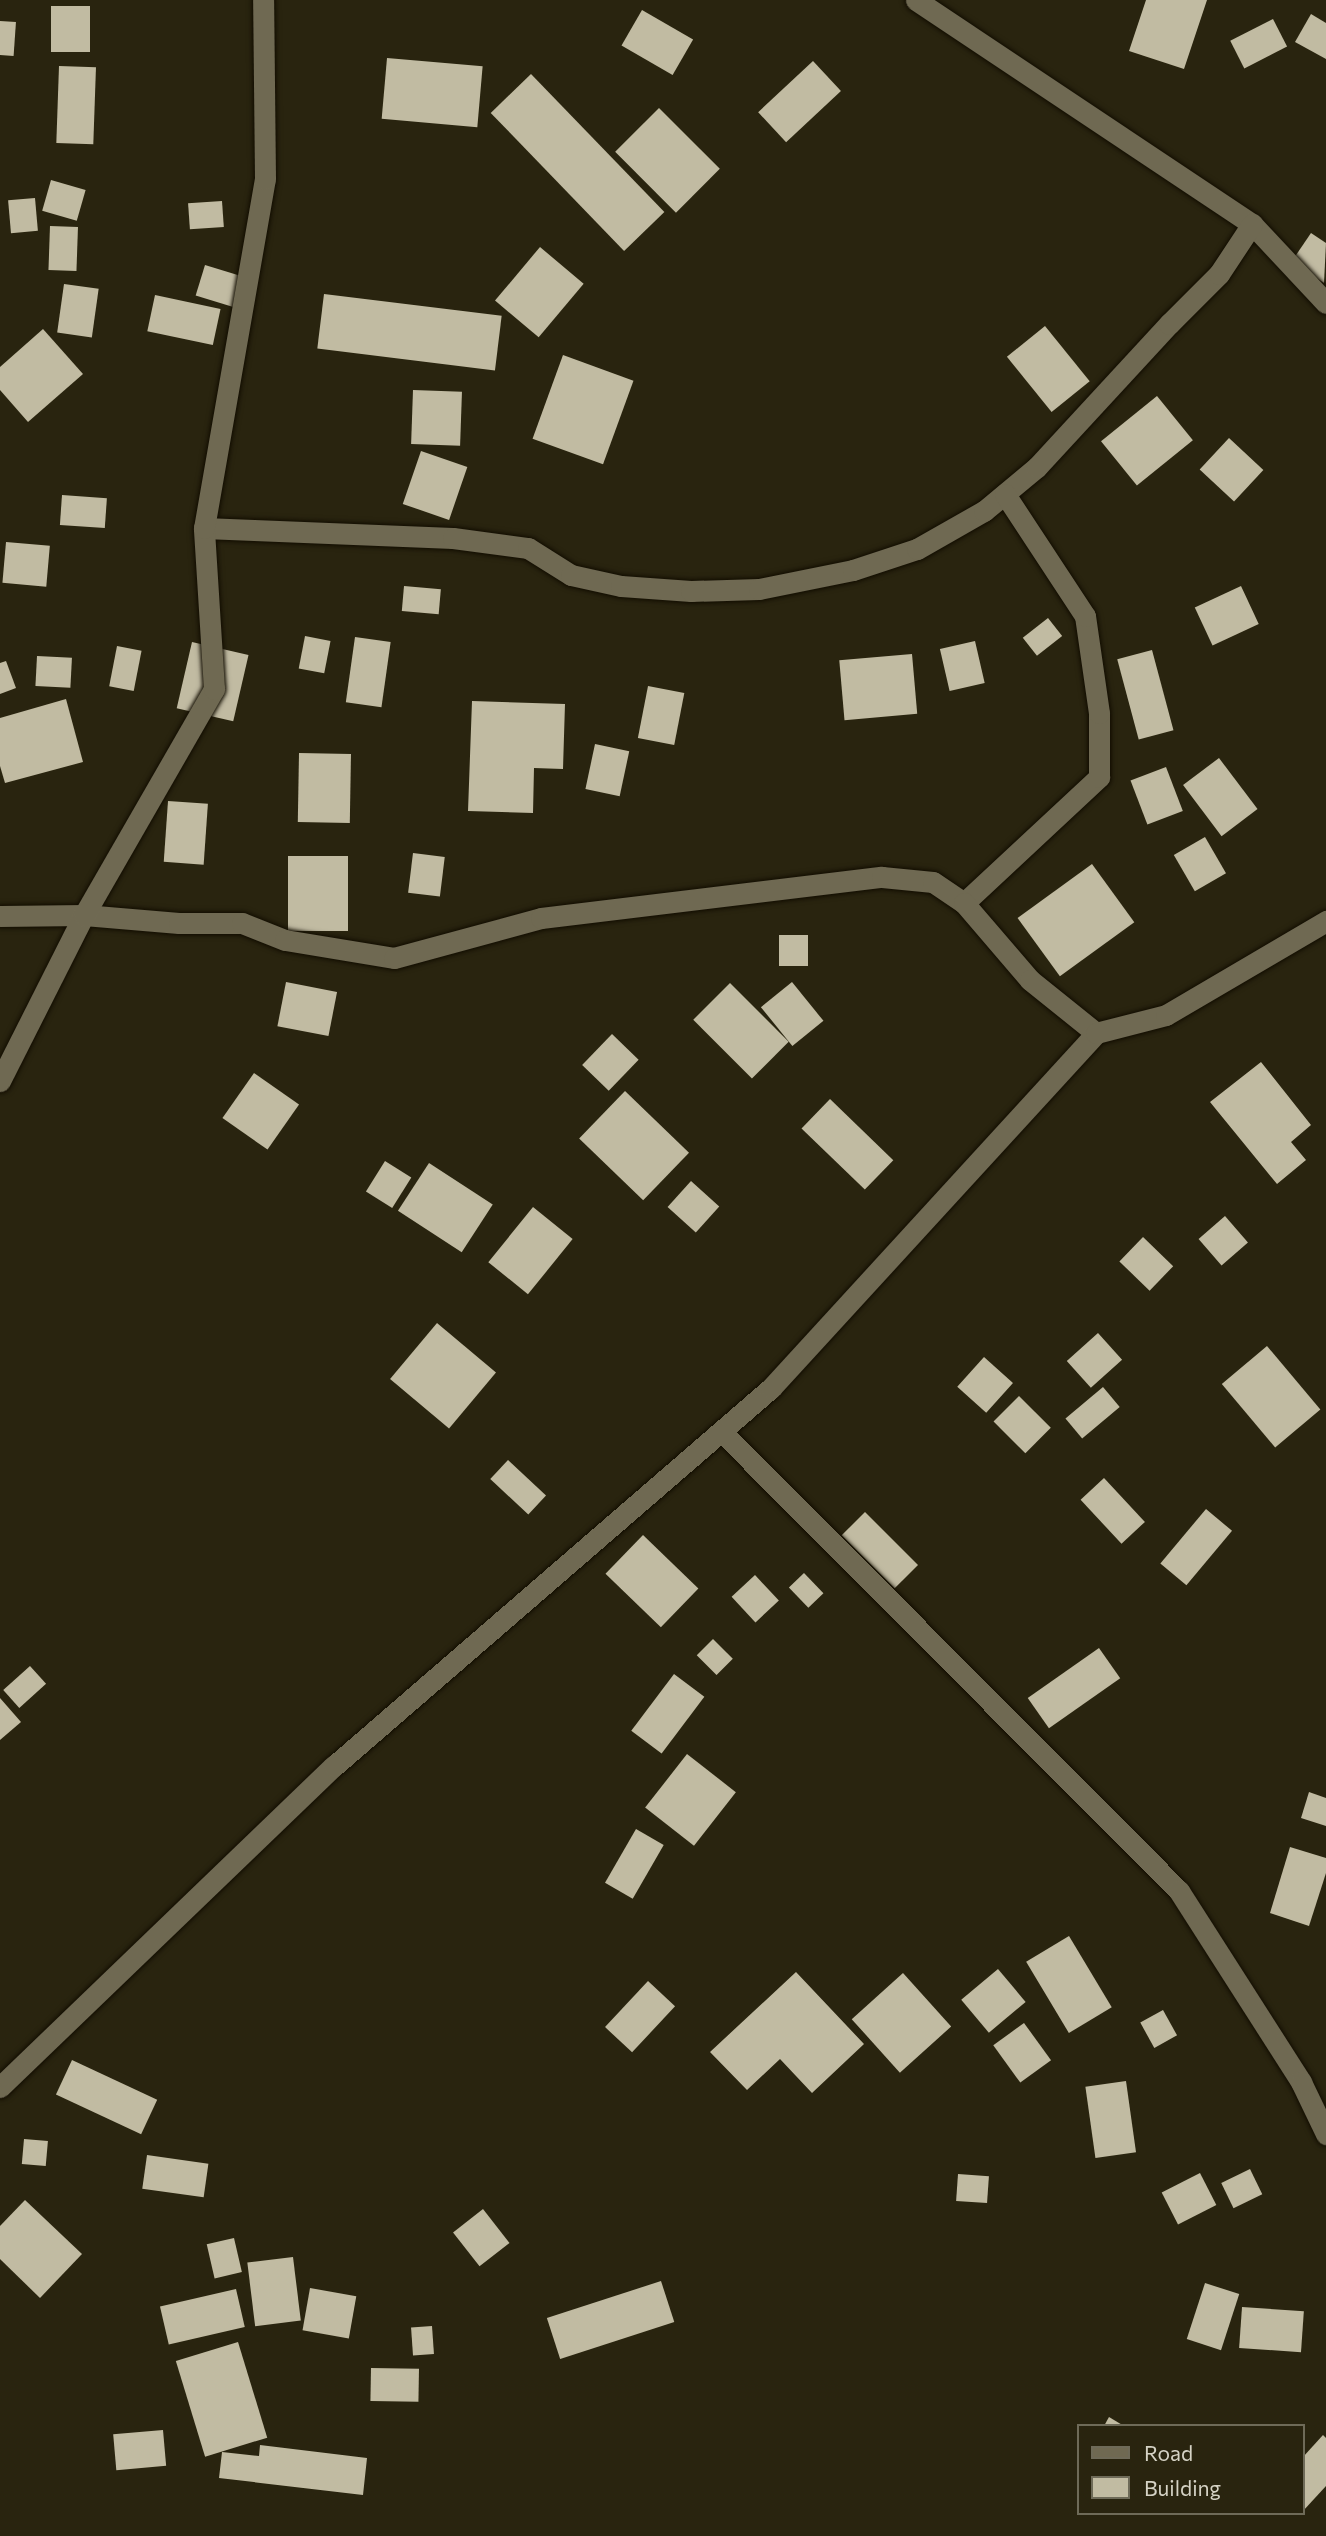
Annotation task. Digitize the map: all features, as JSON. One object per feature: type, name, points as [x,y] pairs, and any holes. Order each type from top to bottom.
[{"type":"street","points":[[0,1081],[84,915],[214,689],[204,528],[265,179],[262,0]]},
{"type":"street","points":[[916,0],[1252,224],[1326,303]]},
{"type":"street","points":[[204,528],[453,538],[528,548],[571,575],[621,586],[691,591],[759,589],[853,570],[917,549],[984,511],[1037,467],[1219,274],[1252,224]]},
{"type":"street","points":[[964,903],[1099,777],[1099,713],[1085,616],[1005,494]]},
{"type":"street","points":[[0,916],[84,915],[179,923],[242,923],[285,940],[394,958],[541,918],[882,877],[933,882],[964,903],[1030,980],[1096,1033]]},
{"type":"street","points":[[0,2087],[334,1766],[771,1388],[1096,1033],[1166,1015],[1326,921]]},
{"type":"street","points":[[721,1431],[1179,1891],[1301,2082],[1326,2134]]},
{"type":"building","points":[[1146,0],[1207,0],[1184,69],[1129,51]]},
{"type":"building","points":[[51,6],[90,6],[90,52],[51,52]]},
{"type":"building","points":[[642,10],[693,40],[673,75],[622,46]]},
{"type":"building","points":[[1311,14],[1326,23],[1326,59],[1295,42]]},
{"type":"building","points":[[1273,19],[1287,47],[1244,68],[1230,41]]},
{"type":"building","points":[[0,21],[16,22],[14,56],[0,55]]},
{"type":"building","points":[[387,58],[483,66],[477,127],[382,119]]},
{"type":"building","points":[[813,61],[841,91],[786,142],[758,112]]},
{"type":"building","points":[[59,66],[96,67],[93,144],[56,143]]},
{"type":"building","points":[[531,74],[664,212],[624,251],[491,113]]},
{"type":"building","points":[[659,108],[720,169],[676,213],[615,152]]},
{"type":"building","points":[[51,180],[86,190],[77,221],[42,211]]},
{"type":"building","points":[[35,198],[38,231],[11,233],[8,200]]},
{"type":"building","points":[[222,201],[224,227],[190,229],[188,203]]},
{"type":"building","points":[[50,226],[78,227],[76,271],[48,270]]},
{"type":"building","points":[[1311,233],[1326,243],[1324,283],[1292,261]]},
{"type":"building","points":[[540,247],[584,284],[539,337],[495,301]]},
{"type":"building","points":[[205,265],[244,277],[235,308],[196,296]]},
{"type":"building","points":[[64,284],[99,289],[92,337],[57,333]]},
{"type":"building","points":[[324,294],[502,316],[495,370],[317,349]]},
{"type":"building","points":[[155,295],[221,309],[213,345],[147,331]]},
{"type":"building","points":[[1045,326],[1090,381],[1052,412],[1007,357]]},
{"type":"building","points":[[43,329],[83,374],[28,422],[0,390],[0,367]]},
{"type":"building","points":[[563,355],[633,381],[603,464],[533,439]]},
{"type":"building","points":[[413,390],[462,392],[460,446],[411,444]]},
{"type":"building","points":[[1157,396],[1193,440],[1137,486],[1101,441]]},
{"type":"building","points":[[1229,438],[1263,470],[1234,502],[1200,469]]},
{"type":"building","points":[[421,451],[467,467],[449,520],[403,504]]},
{"type":"building","points":[[62,495],[107,498],[105,528],[60,525]]},
{"type":"building","points":[[6,542],[50,546],[46,587],[2,583]]},
{"type":"building","points":[[404,586],[441,589],[439,614],[402,611]]},
{"type":"building","points":[[1241,586],[1259,624],[1213,646],[1195,608]]},
{"type":"building","points":[[1048,618],[1062,636],[1037,656],[1023,638]]},
{"type":"building","points":[[305,636],[331,641],[324,673],[299,668]]},
{"type":"building","points":[[355,637],[391,642],[381,707],[346,702]]},
{"type":"building","points":[[975,641],[985,683],[950,691],[940,649]]},
{"type":"building","points":[[192,642],[249,655],[233,721],[177,708]]},
{"type":"building","points":[[117,646],[142,651],[134,691],[109,686]]},
{"type":"building","points":[[1152,650],[1173,730],[1139,739],[1117,659]]},
{"type":"building","points":[[912,654],[917,714],[845,720],[839,660]]},
{"type":"building","points":[[37,656],[72,658],[70,688],[35,686]]},
{"type":"building","points":[[6,661],[16,688],[0,694],[0,663]]},
{"type":"building","points":[[648,686],[684,693],[674,745],[638,738]]},
{"type":"building","points":[[66,699],[83,762],[5,783],[0,766],[0,718]]},
{"type":"building","points":[[472,701],[565,704],[563,769],[534,768],[533,813],[468,811]]},
{"type":"building","points":[[595,744],[629,751],[620,796],[585,789]]},
{"type":"building","points":[[299,753],[351,754],[350,823],[298,822]]},
{"type":"building","points":[[1219,758],[1258,809],[1222,836],[1183,785]]},
{"type":"building","points":[[1166,767],[1183,811],[1147,824],[1131,781]]},
{"type":"building","points":[[168,801],[208,804],[204,865],[164,862]]},
{"type":"building","points":[[1205,837],[1226,873],[1195,891],[1174,855]]},
{"type":"building","points":[[413,853],[445,857],[440,897],[408,893]]},
{"type":"building","points":[[288,856],[348,856],[348,931],[288,931]]},
{"type":"building","points":[[1092,864],[1134,922],[1060,976],[1018,918]]},
{"type":"building","points":[[779,935],[808,935],[808,966],[779,966]]},
{"type":"building","points":[[286,982],[337,992],[328,1036],[277,1026]]},
{"type":"building","points":[[792,982],[823,1021],[792,1046],[761,1007]]},
{"type":"building","points":[[730,983],[789,1042],[752,1078],[693,1020]]},
{"type":"building","points":[[612,1034],[639,1060],[609,1091],[582,1065]]},
{"type":"building","points":[[1261,1062],[1311,1125],[1291,1142],[1306,1160],[1277,1184],[1210,1102]]},
{"type":"building","points":[[254,1073],[299,1105],[268,1150],[222,1118]]},
{"type":"building","points":[[625,1091],[689,1153],[643,1200],[579,1138]]},
{"type":"building","points":[[830,1099],[893,1160],[865,1190],[802,1128]]},
{"type":"building","points":[[385,1161],[411,1177],[392,1208],[366,1192]]},
{"type":"building","points":[[429,1163],[493,1204],[462,1252],[398,1211]]},
{"type":"building","points":[[691,1181],[719,1206],[696,1232],[668,1207]]},
{"type":"building","points":[[533,1207],[573,1239],[528,1294],[488,1262]]},
{"type":"building","points":[[1225,1216],[1248,1242],[1222,1265],[1199,1239]]},
{"type":"building","points":[[1143,1237],[1173,1266],[1150,1291],[1119,1261]]},
{"type":"building","points":[[437,1323],[496,1372],[449,1428],[390,1379]]},
{"type":"building","points":[[1098,1333],[1122,1360],[1091,1388],[1067,1361]]},
{"type":"building","points":[[1267,1346],[1320,1410],[1275,1448],[1222,1384]]},
{"type":"building","points":[[984,1357],[1013,1383],[986,1413],[957,1387]]},
{"type":"building","points":[[1103,1387],[1120,1407],[1082,1438],[1065,1418]]},
{"type":"building","points":[[1019,1396],[1051,1428],[1025,1453],[994,1421]]},
{"type":"building","points":[[508,1460],[546,1495],[528,1514],[490,1479]]},
{"type":"building","points":[[1104,1478],[1145,1522],[1122,1544],[1081,1500]]},
{"type":"building","points":[[1206,1509],[1232,1531],[1186,1585],[1160,1563]]},
{"type":"building","points":[[865,1512],[918,1565],[895,1588],[842,1535]]},
{"type":"building","points":[[643,1535],[698,1588],[661,1627],[605,1574]]},
{"type":"building","points":[[804,1573],[823,1593],[808,1608],[789,1588]]},
{"type":"building","points":[[755,1575],[779,1601],[755,1622],[732,1597]]},
{"type":"building","points":[[713,1639],[733,1659],[717,1675],[697,1655]]},
{"type":"building","points":[[1099,1648],[1120,1678],[1049,1728],[1028,1698]]},
{"type":"building","points":[[30,1666],[46,1684],[19,1708],[3,1690]]},
{"type":"building","points":[[674,1674],[704,1697],[662,1754],[631,1731]]},
{"type":"building","points":[[0,1698],[21,1722],[0,1740]]},
{"type":"building","points":[[687,1754],[736,1792],[694,1846],[645,1808]]},
{"type":"building","points":[[1309,1792],[1326,1798],[1326,1826],[1301,1818]]},
{"type":"building","points":[[636,1829],[664,1845],[633,1899],[605,1883]]},
{"type":"building","points":[[1290,1847],[1326,1858],[1326,1873],[1309,1926],[1270,1913]]},
{"type":"building","points":[[1069,1936],[1112,2007],[1069,2033],[1026,1962]]},
{"type":"building","points":[[998,1969],[1026,2002],[989,2033],[961,2000]]},
{"type":"building","points":[[796,1972],[864,2044],[812,2093],[780,2059],[747,2090],[710,2052]]},
{"type":"building","points":[[903,1973],[951,2027],[900,2073],[852,2019]]},
{"type":"building","points":[[648,1981],[675,2006],[632,2052],[605,2027]]},
{"type":"building","points":[[1163,2010],[1177,2035],[1154,2048],[1140,2023]]},
{"type":"building","points":[[1024,2023],[1051,2060],[1020,2083],[993,2045]]},
{"type":"building","points":[[72,2060],[157,2100],[141,2134],[56,2094]]},
{"type":"building","points":[[1126,2081],[1136,2152],[1095,2158],[1085,2087]]},
{"type":"building","points":[[24,2139],[48,2141],[46,2166],[22,2164]]},
{"type":"building","points":[[147,2155],[208,2164],[204,2197],[142,2189]]},
{"type":"building","points":[[1250,2169],[1262,2194],[1234,2208],[1221,2183]]},
{"type":"building","points":[[1200,2173],[1216,2205],[1178,2225],[1162,2193]]},
{"type":"building","points":[[958,2174],[989,2176],[987,2203],[956,2201]]},
{"type":"building","points":[[25,2200],[82,2254],[40,2298],[0,2259],[0,2226]]},
{"type":"building","points":[[483,2209],[509,2243],[480,2266],[453,2232]]},
{"type":"building","points":[[234,2238],[242,2272],[215,2278],[207,2244]]},
{"type":"building","points":[[293,2257],[301,2321],[255,2326],[247,2263]]},
{"type":"building","points":[[661,2281],[674,2322],[560,2359],[547,2318]]},
{"type":"building","points":[[1205,2283],[1239,2294],[1221,2350],[1187,2339]]},
{"type":"building","points":[[310,2288],[356,2296],[349,2339],[303,2330]]},
{"type":"building","points":[[236,2289],[245,2327],[169,2345],[160,2307]]},
{"type":"building","points":[[1242,2307],[1304,2311],[1301,2352],[1239,2348]]},
{"type":"building","points":[[432,2326],[434,2354],[413,2355],[411,2327]]},
{"type":"building","points":[[238,2342],[267,2438],[205,2457],[176,2361]]},
{"type":"building","points":[[371,2368],[419,2369],[418,2402],[370,2401]]},
{"type":"building","points":[[1109,2417],[1121,2424],[1105,2424]]},
{"type":"building","points":[[163,2430],[166,2466],[116,2470],[113,2434]]},
{"type":"building","points":[[1323,2435],[1326,2438],[1326,2486],[1305,2509],[1305,2455]]},
{"type":"building","points":[[260,2445],[367,2458],[363,2495],[219,2478],[222,2452],[259,2456]]}]
